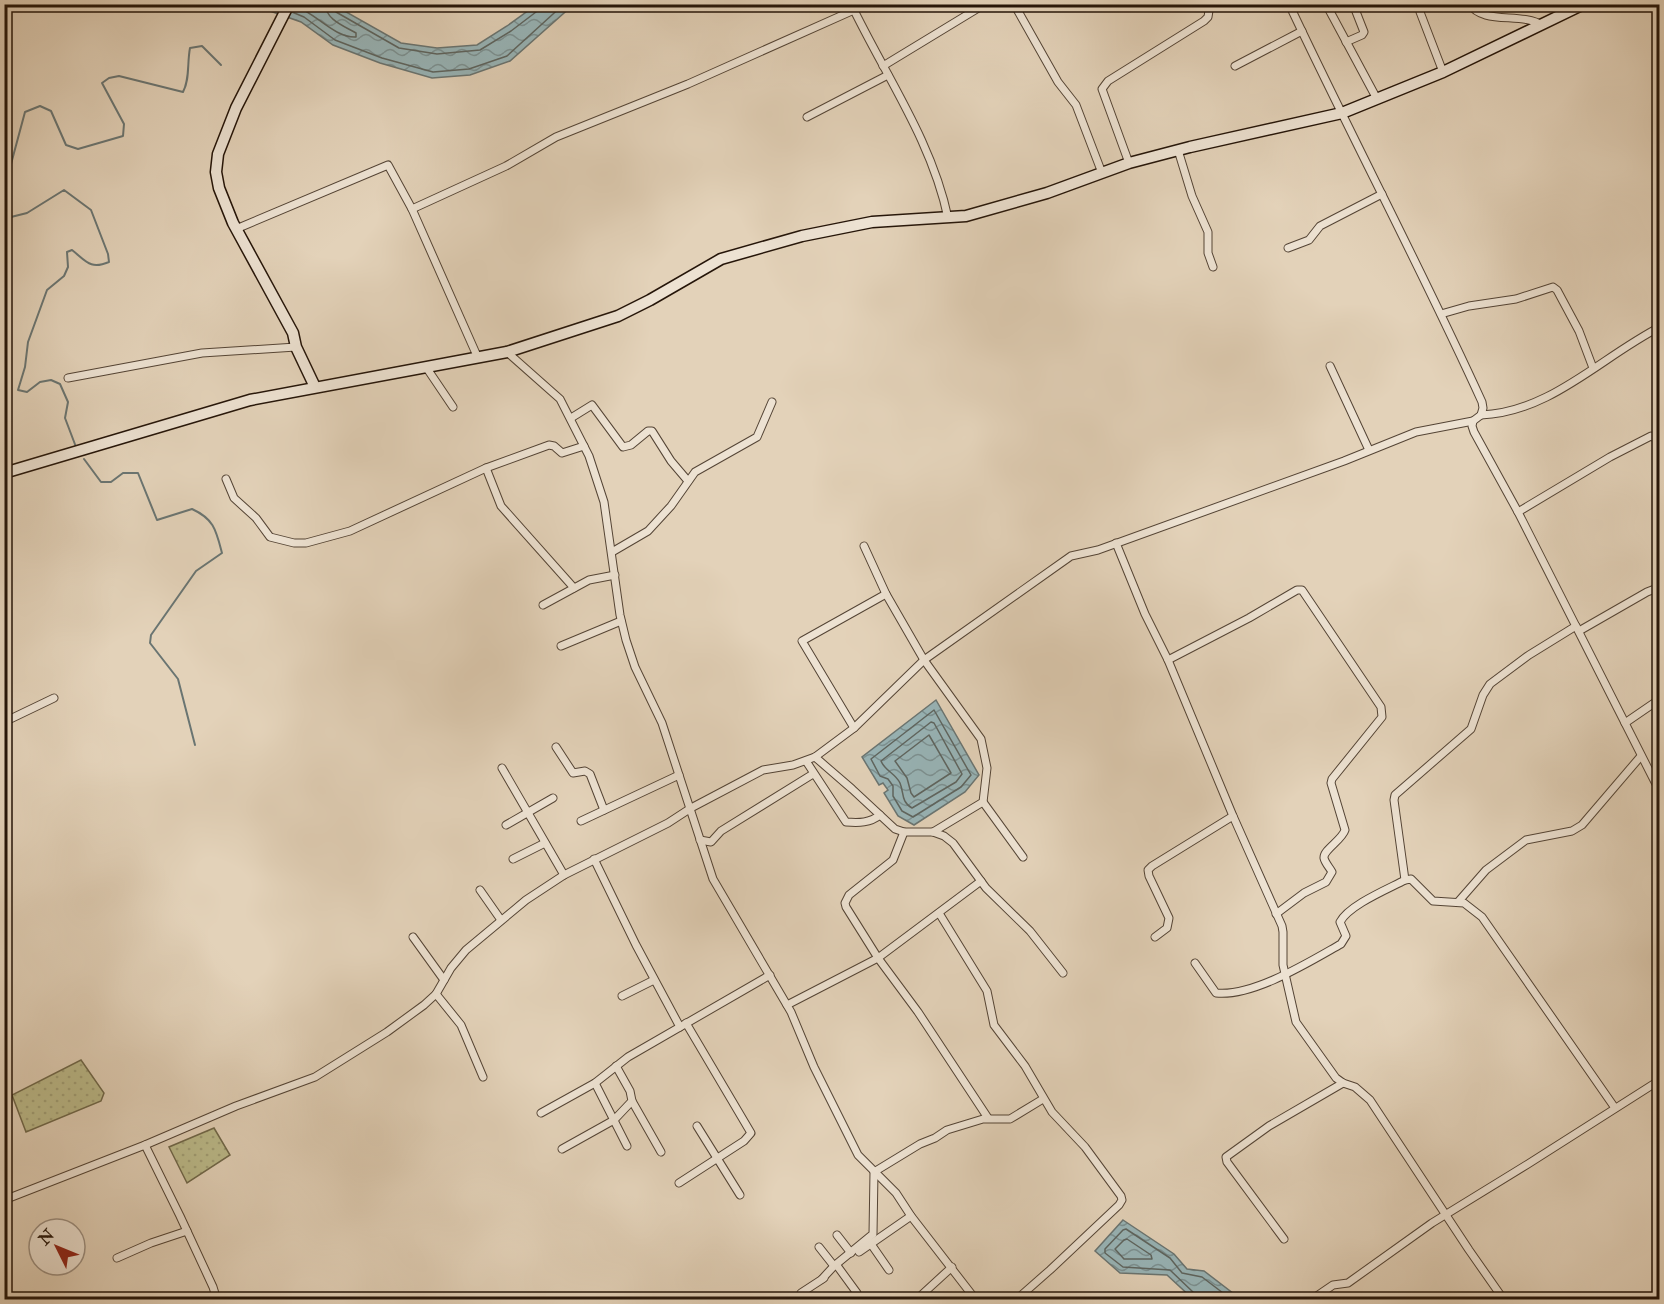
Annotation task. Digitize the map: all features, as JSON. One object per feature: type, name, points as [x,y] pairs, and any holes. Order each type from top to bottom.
[{"type":"street","points":[[289,4],[236,108],[218,154],[216,172],[219,188],[236,229],[293,333],[296,347],[315,387]]},
{"type":"street","points":[[883,66],[985,4]]},
{"type":"street","points":[[1014,4],[1058,82],[1076,105],[1102,173]]},
{"type":"street","points":[[1129,163],[1102,89],[1108,81],[1208,18],[1210,4]]},
{"type":"street","points":[[1289,4],[1441,314],[1482,402],[1481,415]]},
{"type":"street","points":[[1326,4],[1377,99]]},
{"type":"street","points":[[1346,42],[1364,32],[1353,4]]},
{"type":"street","points":[[1422,4],[1420,12],[1443,72]]},
{"type":"street","points":[[1470,4],[1480,15],[1528,19],[1542,25]]},
{"type":"street","points":[[4,473],[250,400],[507,352],[618,316],[721,259],[845,226],[966,216],[1047,193],[1129,163],[1342,113],[1443,72],[1584,4]]},
{"type":"street","points":[[412,209],[506,166],[556,137],[688,84],[852,8],[932,162],[948,218]]},
{"type":"street","points":[[1235,66],[1302,31]]},
{"type":"street","points":[[807,117],[888,75]]},
{"type":"street","points":[[1178,150],[1192,196],[1208,232],[1208,253],[1213,267]]},
{"type":"street","points":[[236,229],[388,165],[412,209],[478,358]]},
{"type":"street","points":[[1288,248],[1309,240],[1320,225],[1382,194]]},
{"type":"street","points":[[1441,314],[1469,306],[1516,299],[1553,287],[1557,290],[1579,331],[1593,368]]},
{"type":"street","points":[[4,1200],[145,1145],[226,1110],[315,1077],[387,1032],[436,994],[466,950],[526,900],[564,874],[668,824],[691,808],[763,770],[779,768],[814,757],[854,728],[924,660],[1071,556],[1098,550],[1431,428],[1473,421],[1481,415],[1502,414],[1554,394],[1634,340],[1659,327]]},
{"type":"street","points":[[68,378],[202,353],[296,347]]},
{"type":"street","points":[[507,352],[560,399],[584,446],[604,502],[621,621],[635,667],[662,723],[713,879],[787,1005],[836,1113],[858,1155],[896,1193],[911,1216],[976,1299]]},
{"type":"street","points":[[1330,366],[1369,450]]},
{"type":"street","points":[[426,367],[453,407]]},
{"type":"street","points":[[612,552],[648,531],[671,506],[695,472],[757,437],[772,402]]},
{"type":"street","points":[[571,418],[591,405],[623,447],[631,445],[648,431],[652,431],[671,461],[688,481]]},
{"type":"street","points":[[1473,421],[1474,432],[1518,512],[1641,756],[1657,782],[1659,792]]},
{"type":"street","points":[[1518,512],[1610,457],[1651,436],[1657,439],[1659,446]]},
{"type":"street","points":[[226,479],[234,498],[256,518],[270,537],[294,543],[306,543],[350,531],[486,468],[549,445],[562,453],[584,446]]},
{"type":"street","points":[[486,468],[501,506],[574,588]]},
{"type":"street","points":[[1116,543],[1283,932],[1282,959],[1296,1022],[1336,1078],[1355,1087],[1370,1100],[1445,1215],[1504,1299]]},
{"type":"street","points":[[864,546],[886,594],[924,660],[981,739],[987,768],[983,802],[1023,857]]},
{"type":"street","points":[[543,605],[589,580],[615,575]]},
{"type":"street","points":[[1405,880],[1395,795],[1471,729],[1483,695],[1490,684],[1529,655],[1577,628],[1659,588]]},
{"type":"street","points":[[1168,660],[1297,590],[1302,590],[1381,707],[1382,717],[1332,778],[1331,783],[1346,830],[1343,837],[1325,853],[1324,858],[1332,872],[1330,877],[1326,882],[1304,893],[1276,914]]},
{"type":"street","points":[[854,728],[802,641],[886,594]]},
{"type":"street","points":[[561,646],[621,621]]},
{"type":"street","points":[[4,722],[54,698]]},
{"type":"street","points":[[1625,723],[1659,699]]},
{"type":"street","points":[[556,747],[573,773],[585,771],[590,774],[604,810]]},
{"type":"street","points":[[1458,902],[1486,870],[1526,840],[1572,831],[1582,825],[1641,756]]},
{"type":"street","points":[[814,757],[895,829],[904,832],[933,831],[953,843],[981,881],[1030,931],[1063,973]]},
{"type":"street","points":[[806,761],[846,822],[873,821],[880,815]]},
{"type":"street","points":[[502,768],[564,874]]},
{"type":"street","points":[[700,840],[711,842],[721,831],[813,774]]},
{"type":"street","points":[[580,821],[680,775]]},
{"type":"street","points":[[506,825],[553,798]]},
{"type":"street","points":[[933,831],[983,802]]},
{"type":"street","points":[[1155,937],[1167,928],[1169,918],[1148,870],[1233,816]]},
{"type":"street","points":[[904,832],[892,860],[849,895],[845,903],[846,908],[988,1118]]},
{"type":"street","points":[[513,859],[545,843]]},
{"type":"street","points":[[594,859],[654,980],[751,1133],[747,1139],[679,1183]]},
{"type":"street","points":[[1195,963],[1212,990],[1221,993],[1249,988],[1286,975],[1341,944],[1346,936],[1341,927],[1342,918],[1357,906],[1411,879],[1416,881],[1433,901],[1464,903],[1482,917],[1615,1108]]},
{"type":"street","points":[[787,1005],[878,958],[981,881]]},
{"type":"street","points":[[480,891],[501,920]]},
{"type":"street","points":[[939,913],[987,991],[994,1025],[1025,1066],[1052,1112],[1085,1147],[1122,1200],[1050,1270],[1016,1299]]},
{"type":"street","points":[[412,937],[444,980]]},
{"type":"street","points":[[541,1113],[595,1083],[628,1057],[770,975]]},
{"type":"street","points":[[622,996],[654,980]]},
{"type":"street","points":[[436,994],[461,1024],[483,1077]]},
{"type":"street","points":[[616,1066],[630,1091],[632,1101],[661,1152]]},
{"type":"street","points":[[1311,1299],[1332,1285],[1348,1283],[1445,1215],[1659,1080]]},
{"type":"street","points":[[595,1083],[627,1146]]},
{"type":"street","points":[[1284,1239],[1227,1162],[1226,1157],[1269,1126],[1343,1083]]},
{"type":"street","points":[[874,1172],[947,1130],[988,1118],[1003,1121],[1010,1119],[1043,1099]]},
{"type":"street","points":[[562,1149],[614,1120],[632,1101]]},
{"type":"street","points":[[697,1126],[740,1195]]},
{"type":"street","points":[[145,1145],[217,1299]]},
{"type":"street","points":[[801,1293],[822,1279],[873,1234],[874,1172]]},
{"type":"street","points":[[836,1267],[911,1216]]},
{"type":"street","points":[[117,1258],[187,1231]]},
{"type":"street","points":[[837,1234],[851,1254]]},
{"type":"street","points":[[871,1244],[889,1270]]},
{"type":"street","points":[[819,1247],[857,1293]]},
{"type":"street","points":[[916,1299],[952,1267]]},
{"type":"shaded area","points":[[81,1060],[104,1093],[101,1101],[26,1132],[12,1095]]},
{"type":"shaded area","points":[[214,1128],[230,1155],[187,1183],[169,1147]]},
{"type":"water","points":[[321,4],[327,7],[334,5],[401,43],[437,48],[477,45],[536,5],[573,5],[510,61],[470,75],[432,78],[380,63],[333,45],[301,22],[258,5]]},
{"type":"water","points":[[936,700],[979,775],[965,792],[914,825],[898,816],[884,793],[888,790],[883,783],[879,785],[862,757]]},
{"type":"water","points":[[1123,1220],[1174,1254],[1187,1269],[1204,1271],[1234,1294],[1227,1299],[1193,1299],[1167,1275],[1120,1273],[1095,1251]]},
{"type":"waterway","points":[[4,190],[25,112],[40,106],[51,111],[66,145],[78,149],[123,136],[124,124],[102,83],[109,78],[119,76],[183,92],[188,76],[190,48],[202,46],[221,65]]},
{"type":"waterway","points":[[4,209],[11,217],[27,213],[64,190],[91,210],[108,254],[109,262],[93,265],[72,250],[67,252],[68,267],[64,276],[47,290],[28,342],[25,367],[18,390],[27,392],[40,382],[51,380],[60,384],[68,402],[65,418],[76,447]]},
{"type":"waterway","points":[[84,459],[101,482],[111,482],[123,473],[138,473],[157,520],[192,509],[210,521],[216,532],[222,553],[196,571],[151,635],[150,643],[178,679],[195,745]]}]
